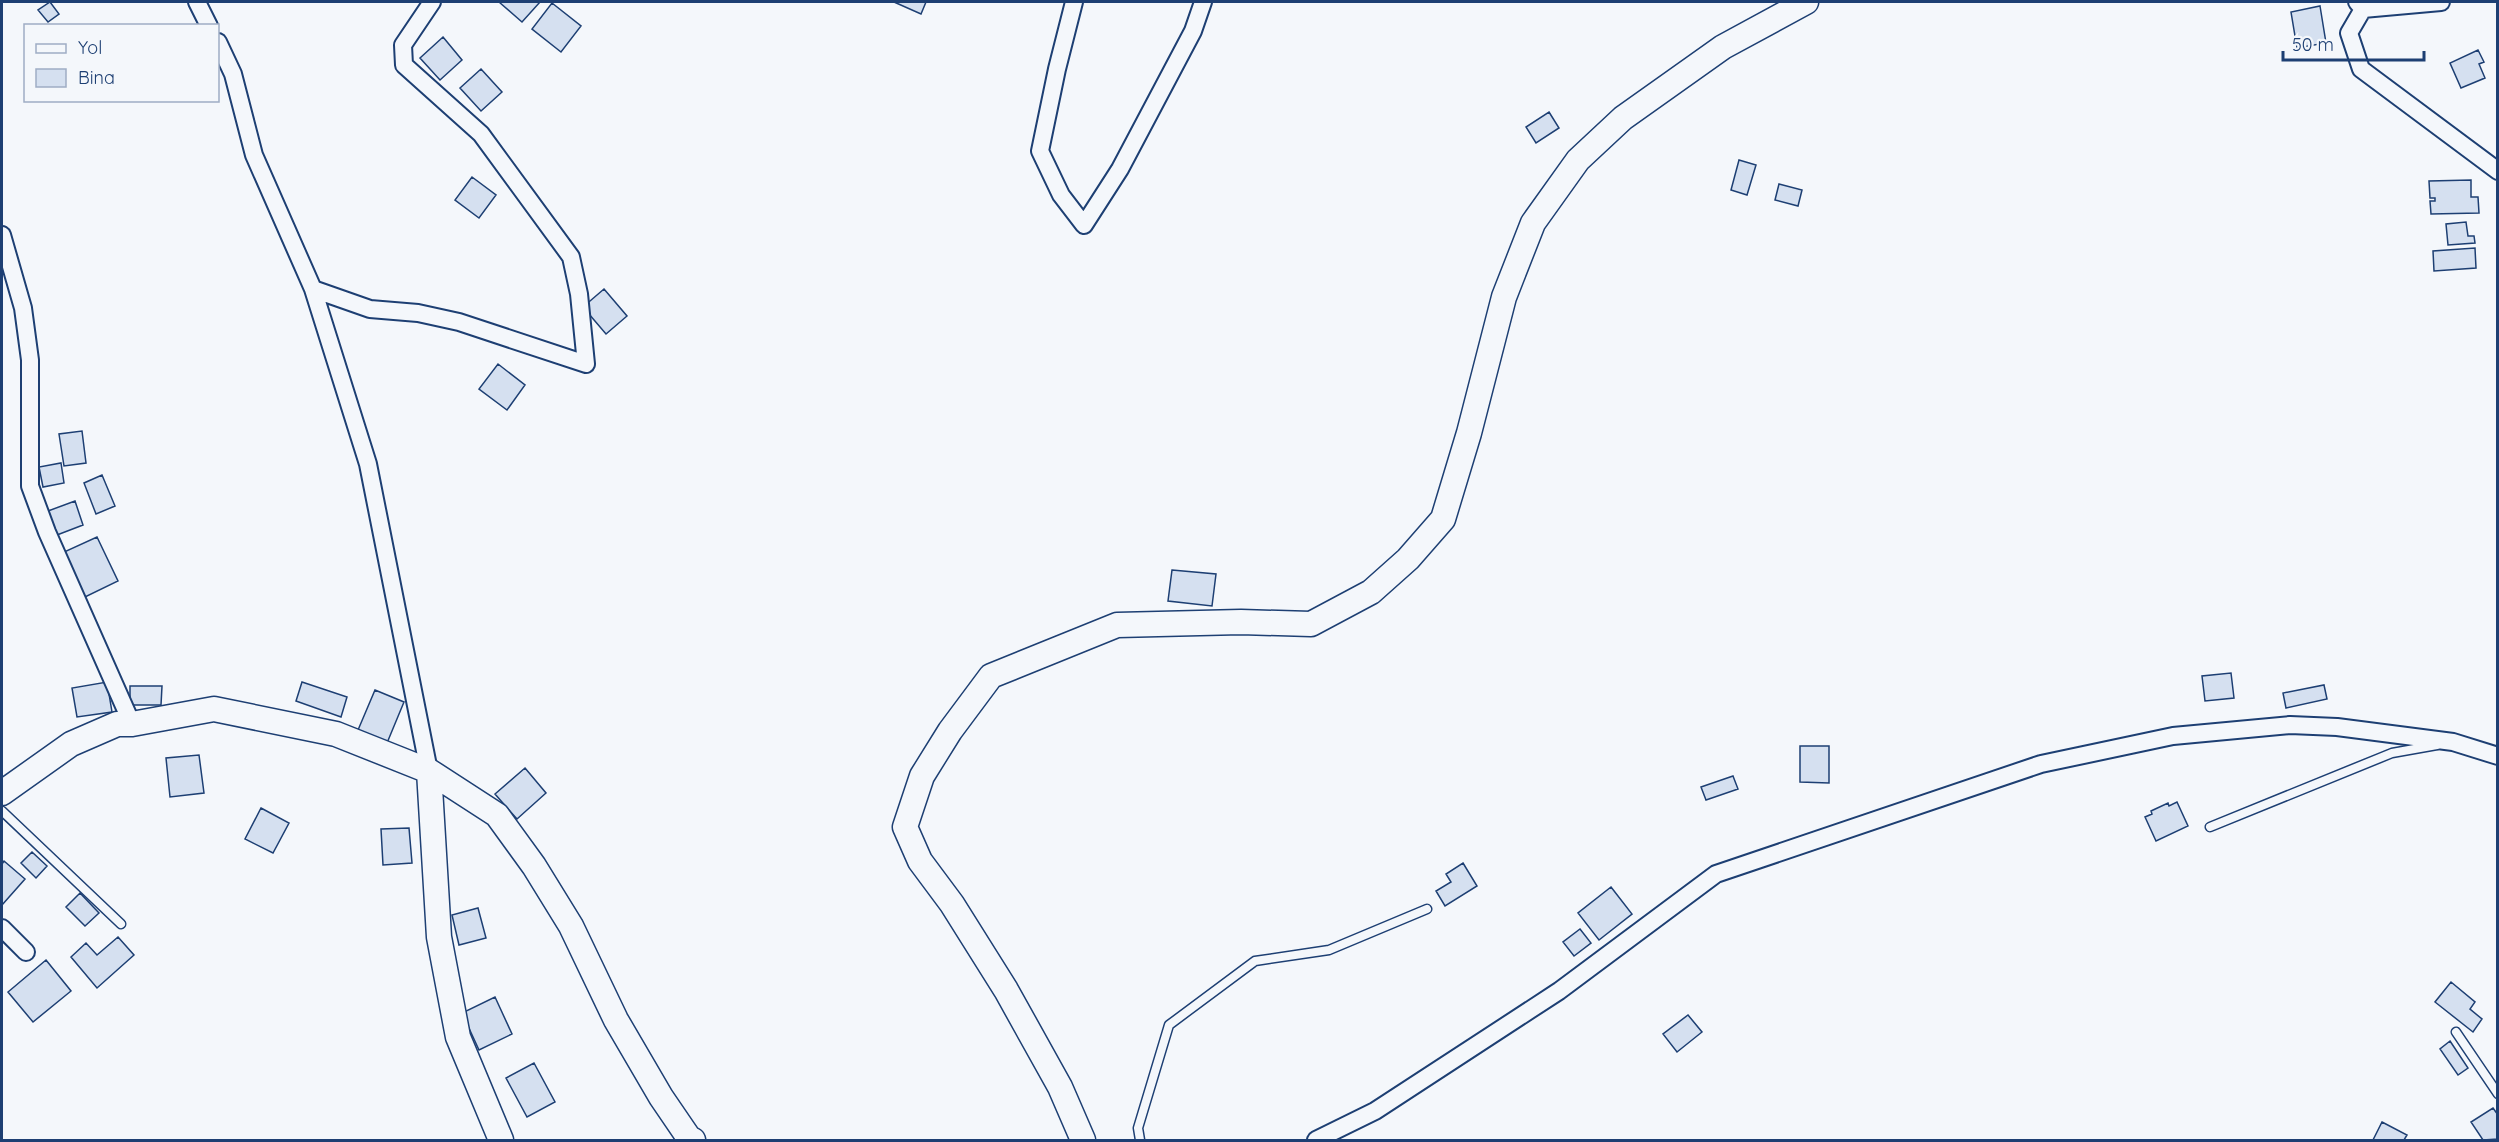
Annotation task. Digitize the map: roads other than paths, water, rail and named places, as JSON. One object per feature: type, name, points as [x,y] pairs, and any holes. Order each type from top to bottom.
[{"type":"street","points":[[197,2],[208,24]]},
{"type":"street","points":[[313,289],[370,309],[418,313],[459,322],[586,364],[579,294],[571,257],[481,134],[404,65],[403,45],[432,2]]},
{"type":"street","points":[[1074,2],[1040,151],[1061,195],[1084,225],[1120,169],[1193,31],[1203,2]]},
{"type":"street","points":[[1083,1140],[1060,1088],[1006,990],[952,904],[920,861],[904,827],[927,767],[950,731],[991,676],[1043,654],[1117,625],[1241,622],[1311,624],[1371,592],[1386,579],[1408,559],[1443,519],[1469,432],[1504,297],[1533,223],[1578,160],[1623,118],[1723,47],[1806,2]]},
{"type":"street","points":[[2441,2],[2360,5],[2349,33],[2361,69],[2498,171]]},
{"type":"street","points":[[219,44],[233,74],[254,155],[313,289],[368,464],[429,771],[439,937],[458,1037],[501,1140]]},
{"type":"street","points":[[2,235],[23,308],[30,360],[30,486],[47,532],[132,724]]},
{"type":"street","points":[[2,794],[71,744],[117,724],[132,724],[213,709],[336,734],[429,771],[497,815],[534,866],[571,926],[616,1020],[650,1078],[689,1138],[693,1140]]},
{"type":"street","points":[[1316,1140],[1375,1111],[1559,991],[1716,874],[2041,764],[2173,736],[2290,725],[2337,727],[2452,742],[2498,756]]},
{"type":"street","points":[[2,928],[26,952]]},
{"type":"lane","points":[[2210,827],[2392,753],[2452,742]]},
{"type":"lane","points":[[2,811],[121,924]]},
{"type":"lane","points":[[1140,1140],[1138,1128],[1168,1025],[1256,962],[1329,950],[1427,909]]},
{"type":"lane","points":[[2456,1032],[2498,1094]]}]
